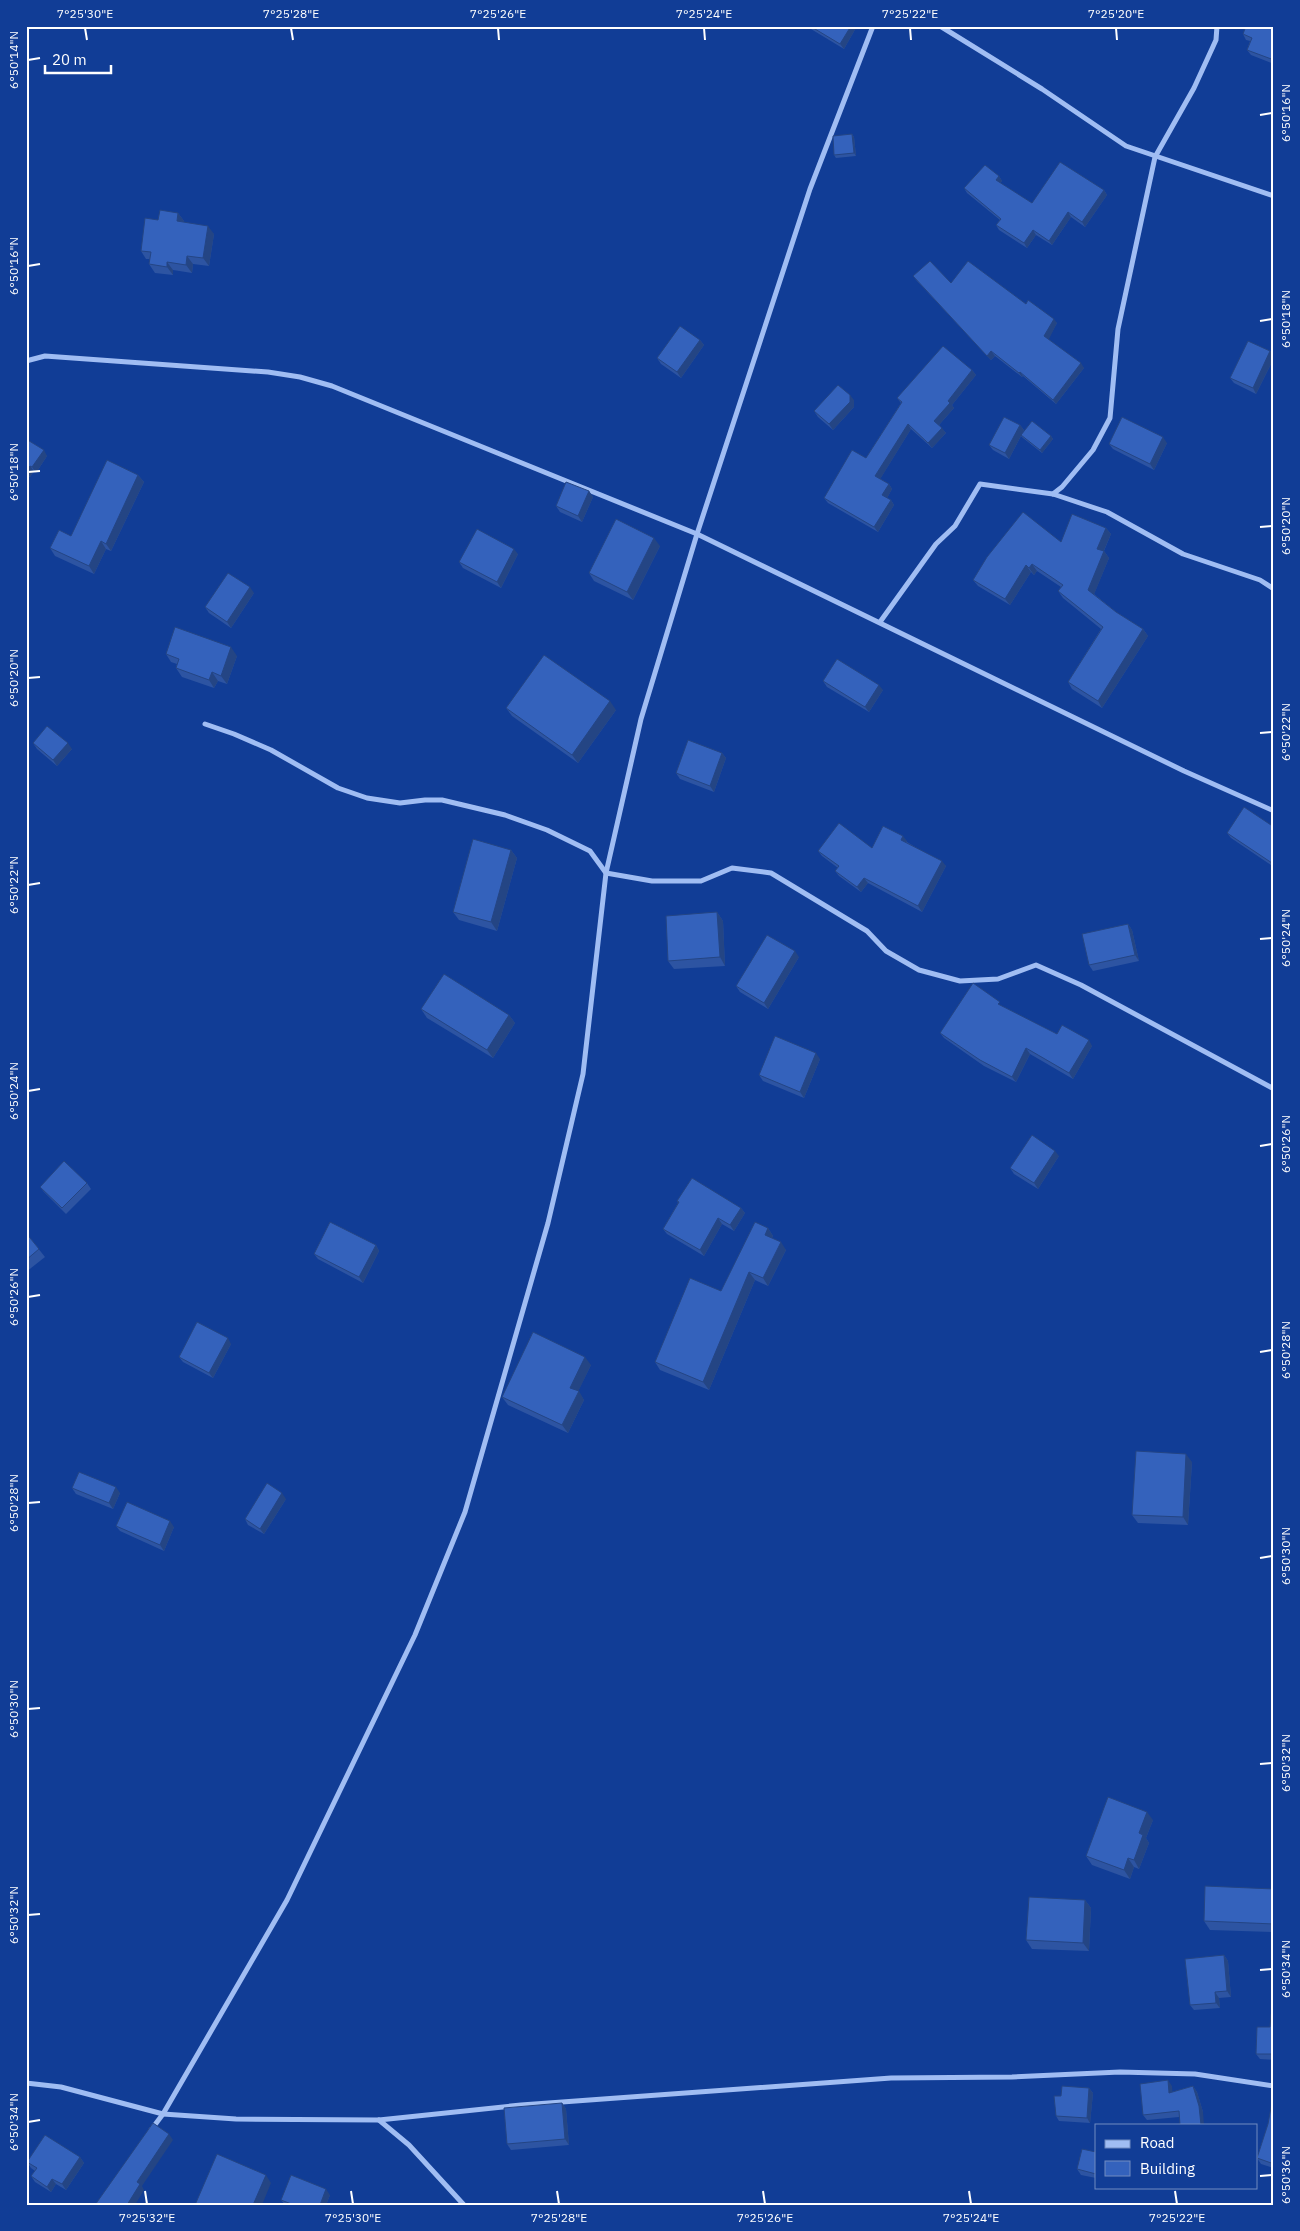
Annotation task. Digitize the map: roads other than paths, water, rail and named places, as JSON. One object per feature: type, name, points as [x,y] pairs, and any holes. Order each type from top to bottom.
[{"type":"street","points":[[146,2137],[163,2114],[287,1900],[415,1636],[465,1512],[548,1223],[583,1074],[606,873],[641,719],[696,534],[810,188],[873,26]]},
{"type":"street","points":[[940,26],[1042,89],[1126,146],[1274,196]]},
{"type":"street","points":[[1052,494],[1062,487],[1094,450],[1110,418],[1118,328],[1155,157],[1194,88],[1216,40],[1217,26]]},
{"type":"street","points":[[26,361],[45,356],[268,372],[300,377],[332,386],[696,534],[1184,771],[1274,811]]},
{"type":"street","points":[[880,622],[936,544],[955,526],[980,484],[1052,494],[1107,512],[1183,554],[1260,580],[1274,589]]},
{"type":"street","points":[[205,724],[271,750],[338,788],[367,798],[400,803],[442,800],[505,815],[547,830],[590,851],[606,873],[652,881],[701,881],[732,868],[771,873],[866,930],[886,951],[919,970],[960,981],[998,979],[1036,965],[1081,985],[1274,1089]]},
{"type":"street","points":[[26,2084],[61,2087],[163,2114],[236,2119],[379,2120],[530,2104],[891,2078],[1012,2077],[1120,2072],[1195,2074],[1274,2086]]},
{"type":"street","points":[[379,2120],[409,2145],[464,2205]]}]
